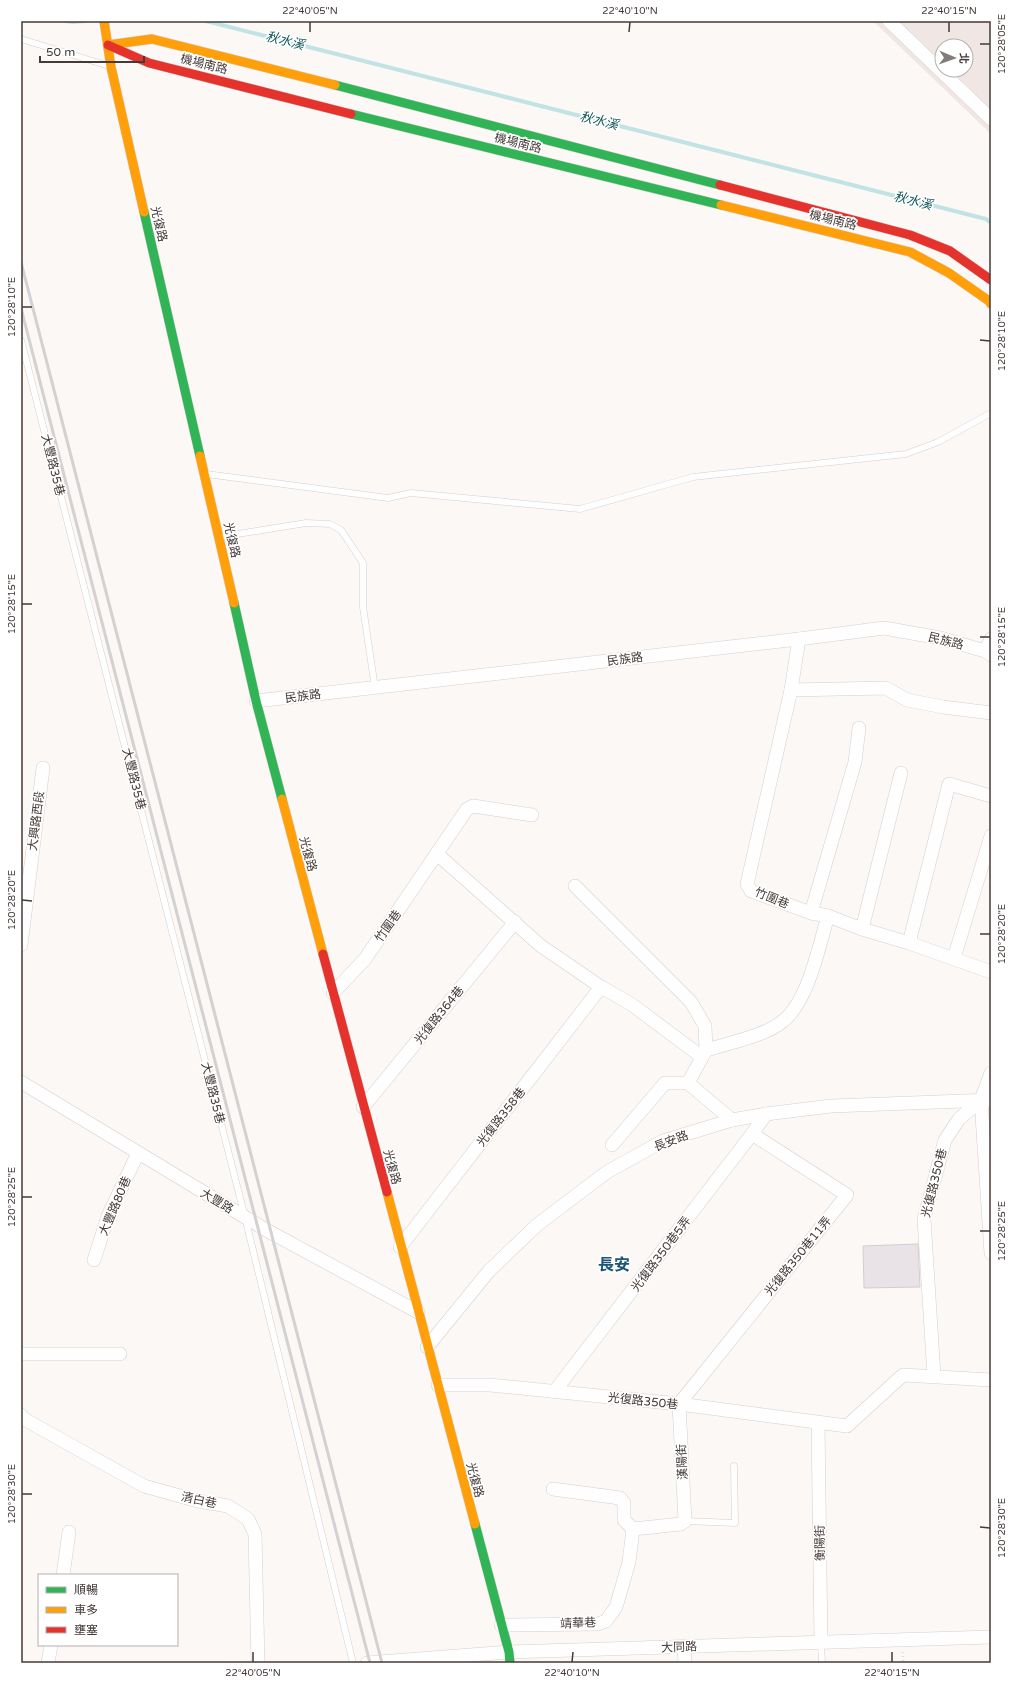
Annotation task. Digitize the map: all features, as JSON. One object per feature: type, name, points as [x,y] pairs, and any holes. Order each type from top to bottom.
[{"type":"street","name":"光復路","points":[[104,21],[111,67],[256,702],[438,1385],[509,1658]]},
{"type":"street","points":[[889,21],[991,119]]},
{"type":"street","name":"機場南路","points":[[108,45],[152,39],[469,119],[910,235],[950,251],[991,280]]},
{"type":"street","name":"機場南路","points":[[108,45],[149,63],[518,156],[910,252],[949,273],[989,301],[991,304]]},
{"type":"street","name":"民族路","points":[[256,702],[884,628],[940,638],[988,653]]},
{"type":"street","name":"竹圍巷","points":[[799,639],[791,690],[747,884],[751,891],[812,913],[828,916],[862,929],[954,958],[991,972]]},
{"type":"street","points":[[988,653],[991,639]]},
{"type":"street","points":[[791,690],[886,688],[907,700],[943,707],[991,713]]},
{"type":"street","points":[[812,913],[855,762],[859,728]]},
{"type":"street","name":"大興路西段","points":[[21,945],[43,768]]},
{"type":"street","points":[[862,929],[901,773]]},
{"type":"street","points":[[909,943],[950,784],[991,796]]},
{"type":"street","name":"竹圍巷","points":[[333,993],[365,959],[467,809],[473,806],[532,814]]},
{"type":"street","points":[[954,958],[991,836]]},
{"type":"street","points":[[437,854],[541,946],[704,1053]]},
{"type":"street","points":[[575,886],[691,1002],[705,1026],[704,1053],[688,1083]]},
{"type":"street","points":[[704,1053],[751,1037],[783,1022],[801,999],[828,916]]},
{"type":"street","name":"光復路364巷","points":[[363,1108],[515,922]]},
{"type":"street","name":"光復路358巷","points":[[400,1247],[602,987]]},
{"type":"street","points":[[991,1073],[986,1100],[991,1253]]},
{"type":"street","name":"大豐路","points":[[21,1082],[268,1231],[418,1312]]},
{"type":"street","points":[[612,1145],[665,1083],[688,1083],[732,1120]]},
{"type":"street","name":"長安路","points":[[427,1348],[489,1271],[538,1225],[608,1172],[663,1142],[732,1120],[766,1114],[831,1106],[986,1100]]},
{"type":"street","name":"光復路350巷","points":[[438,1385],[490,1385],[679,1404],[847,1426],[903,1375],[934,1376],[924,1219],[945,1140],[959,1119],[986,1100]]},
{"type":"street","name":"光復路350巷5弄","points":[[554,1392],[766,1114]]},
{"type":"street","name":"光復路350巷11弄","points":[[679,1404],[847,1196],[752,1134]]},
{"type":"street","name":"大豐路80巷","points":[[94,1260],[108,1216],[138,1153]]},
{"type":"street","points":[[21,1354],[120,1354]]},
{"type":"street","points":[[934,1376],[991,1380]]},
{"type":"street","name":"漢陽街","points":[[679,1404],[685,1520]]},
{"type":"street","name":"清白巷","points":[[21,1415],[24,1419],[144,1486],[198,1501],[228,1506],[248,1519],[255,1534],[258,1663]]},
{"type":"street","name":"衡陽街","points":[[818,1423],[821,1642]]},
{"type":"street","points":[[553,1489],[620,1498],[624,1503],[624,1520],[633,1529],[681,1524],[685,1520]]},
{"type":"street","name":"靖華巷","points":[[501,1624],[598,1624],[606,1620],[616,1607],[627,1569],[633,1529]]},
{"type":"street","points":[[62,1574],[69,1532]]},
{"type":"street","name":"大同路","points":[[367,1663],[509,1658],[684,1647],[991,1637]]},
{"type":"street","points":[[48,1663],[51,1646]]},
{"type":"street","points":[[684,1647],[685,1663]]},
{"type":"lane","points":[[21,38],[111,67]]},
{"type":"lane","name":"大豐路35巷","points":[[21,340],[245,1217],[353,1663]]},
{"type":"lane","points":[[204,474],[388,498],[411,493],[580,509],[693,477],[906,454],[938,442],[991,413]]},
{"type":"lane","points":[[219,537],[306,523],[330,524],[341,530],[363,563],[363,606],[375,688]]},
{"type":"lane","points":[[685,1520],[735,1523],[734,1466]]},
{"type":"lane","name":"衡陽街","points":[[821,1642],[822,1663]]},
{"type":"shaded area","points":[[873,21],[991,21],[991,134]]},
{"type":"building","points":[[918,1244],[920,1287],[864,1288],[863,1246]]},
{"type":"waterway","name":"秋水溪","points":[[65,21],[85,21]]},
{"type":"waterway","name":"秋水溪","points":[[206,21],[986,219],[991,223]]},
{"type":"railway","points":[[21,262],[382,1663]]},
{"type":"railway","points":[[21,308],[370,1663]]},
{"type":"traffic: fast","points":[[335,85],[720,185]]},
{"type":"traffic: fast","points":[[351,114],[721,205]]},
{"type":"traffic: fast","points":[[144,212],[200,456]]},
{"type":"traffic: fast","points":[[234,603],[256,701],[282,799]]},
{"type":"traffic: fast","points":[[475,1524],[509,1652],[510,1663]]},
{"type":"traffic: slow","points":[[104,21],[111,67],[144,212]]},
{"type":"traffic: slow","points":[[108,45],[152,39],[335,85]]},
{"type":"traffic: slow","points":[[721,205],[910,252],[949,273],[989,301],[991,304]]},
{"type":"traffic: slow","points":[[200,456],[234,603]]},
{"type":"traffic: slow","points":[[282,799],[323,954]]},
{"type":"traffic: slow","points":[[387,1192],[475,1524]]},
{"type":"traffic: jam","points":[[108,45],[149,63],[351,114]]},
{"type":"traffic: jam","points":[[720,185],[910,235],[950,251],[991,280]]},
{"type":"traffic: jam","points":[[323,954],[387,1192]]},
{"type":"district","name":"長安","points":[[614,1265]]}]
